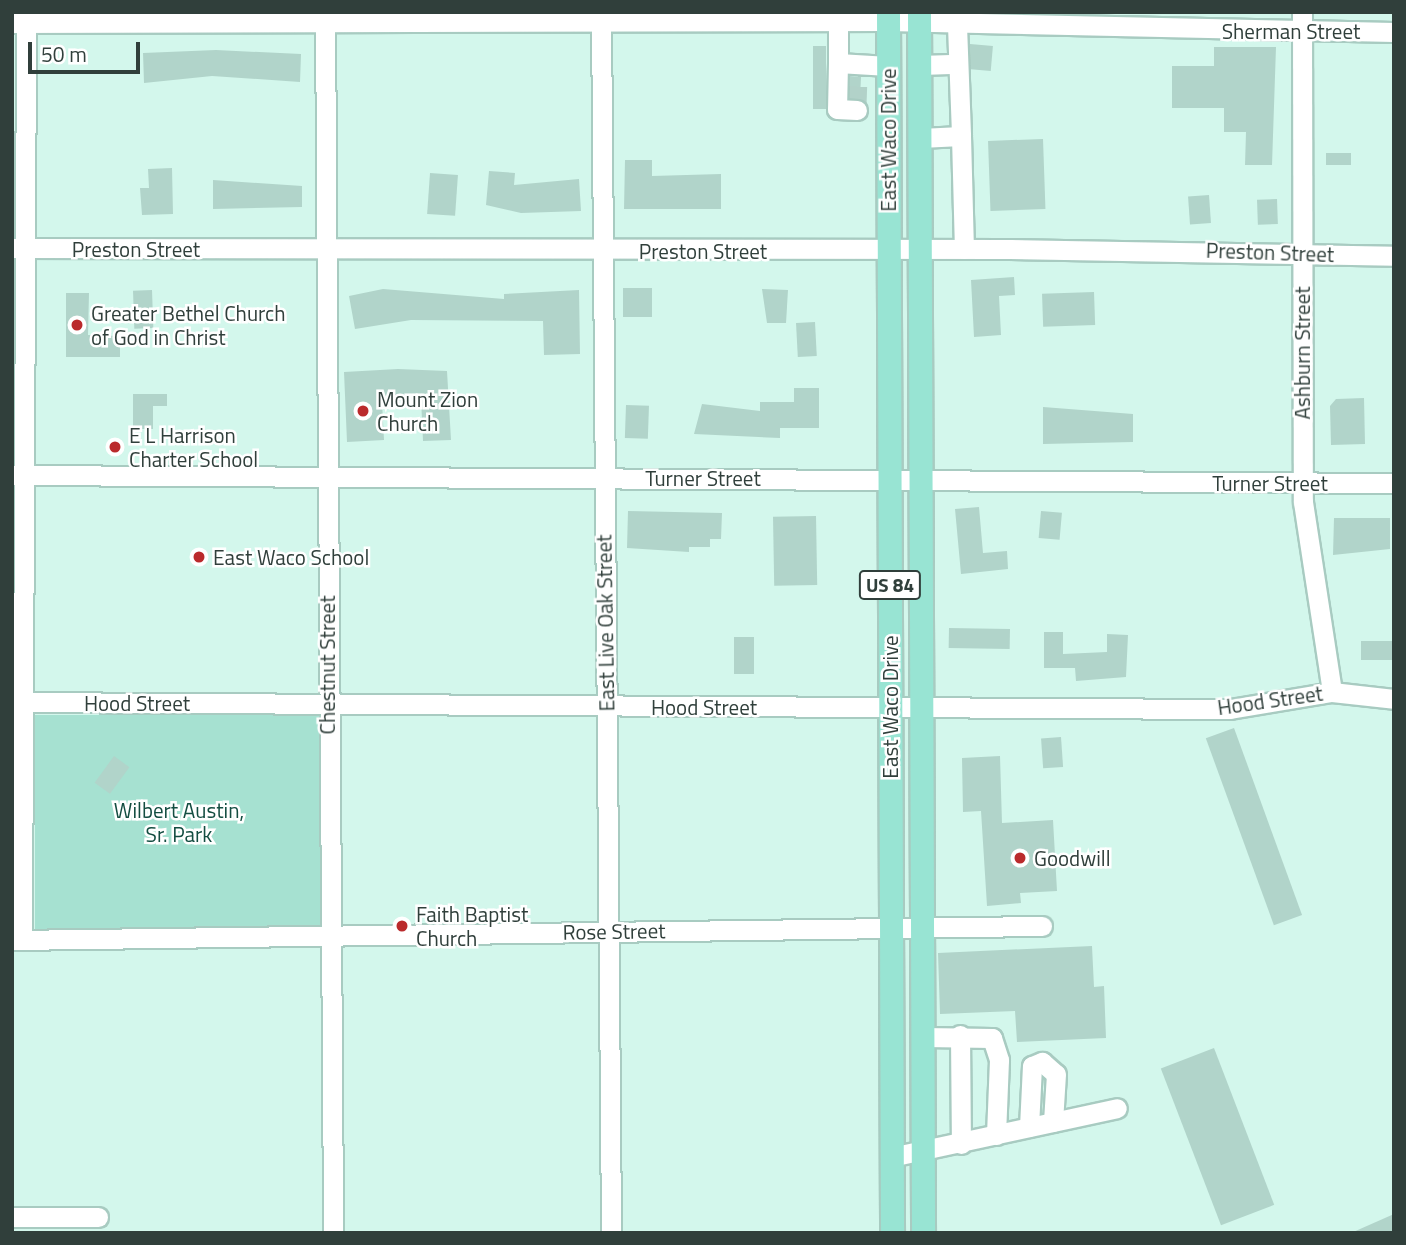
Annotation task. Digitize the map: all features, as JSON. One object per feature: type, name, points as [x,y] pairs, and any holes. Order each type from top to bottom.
[{"type":"main road","name":"East Waco Drive","points":[[888,17],[888,928],[892,1233]]},
{"type":"main road","name":"East Waco Drive","points":[[919,18],[923,1233]]},
{"type":"street","name":"Sherman Street","points":[[21,19],[601,18],[838,23],[888,17],[919,18],[957,25],[1261,32],[1302,20],[1394,32]]},
{"type":"street","name":"Chestnut Street","points":[[325,18],[327,705],[333,1233]]},
{"type":"street","name":"East Live Oak Street","points":[[601,18],[611,1233]]},
{"type":"street","points":[[17,940],[21,19]]},
{"type":"street","name":"Ashburn Street","points":[[1302,20],[1303,483],[1313,599],[1332,692]]},
{"type":"street","points":[[838,23],[837,109],[857,107],[888,112]]},
{"type":"street","points":[[957,25],[964,249]]},
{"type":"street","points":[[838,63],[858,67],[888,66]]},
{"type":"street","points":[[920,65],[958,64]]},
{"type":"street","points":[[920,138],[961,136]]},
{"type":"street","name":"Preston Street","points":[[19,248],[602,251],[964,249],[1303,252],[1394,256]]},
{"type":"street","name":"Turner Street","points":[[20,475],[604,478],[890,476],[1394,483]]},
{"type":"street","name":"Hood Street","points":[[19,702],[1230,709],[1332,692],[1394,699]]},
{"type":"street","name":"Rose Street","points":[[17,940],[1042,926]]},
{"type":"street","points":[[960,1035],[961,1143]]},
{"type":"street","points":[[923,1037],[979,1035],[996,1046],[996,1135]]},
{"type":"street","points":[[1029,1127],[1032,1066],[1042,1062],[1056,1074],[1053,1122]]},
{"type":"street","points":[[891,1157],[923,1153],[1117,1108]]},
{"type":"street","points":[[12,1217],[98,1217]]},
{"type":"green space","name":"Wilbert Austin, Sr. Park","points":[[35,715],[324,715],[324,930],[35,930]]},
{"type":"building","points":[[970,44],[993,46],[991,71],[968,69]]},
{"type":"building","points":[[813,46],[826,46],[826,109],[813,109]]},
{"type":"building","points":[[1214,47],[1276,47],[1272,165],[1245,165],[1246,132],[1224,132],[1224,108],[1172,108],[1172,66],[1214,66]]},
{"type":"building","points":[[216,50],[301,54],[300,82],[212,76],[144,83],[143,53]]},
{"type":"building","points":[[850,76],[861,77],[860,99],[850,97]]},
{"type":"building","points":[[1043,139],[1045,209],[990,211],[988,141]]},
{"type":"building","points":[[1326,153],[1351,153],[1351,165],[1326,165]]},
{"type":"building","points":[[625,160],[652,160],[652,176],[721,174],[721,209],[624,209]]},
{"type":"building","points":[[172,168],[173,214],[142,215],[140,188],[149,188],[148,169]]},
{"type":"building","points":[[489,171],[515,173],[514,185],[579,179],[581,211],[521,213],[486,205]]},
{"type":"building","points":[[430,173],[458,175],[455,216],[427,214]]},
{"type":"building","points":[[213,180],[302,186],[302,207],[213,209]]},
{"type":"building","points":[[1209,195],[1211,223],[1190,224],[1188,196]]},
{"type":"building","points":[[1277,199],[1278,224],[1258,225],[1257,200]]},
{"type":"building","points":[[1014,277],[1015,295],[999,296],[1001,335],[974,337],[971,280]]},
{"type":"building","points":[[623,288],[652,288],[652,317],[623,317]]},
{"type":"building","points":[[383,289],[504,299],[504,294],[579,290],[580,354],[544,355],[543,321],[411,320],[355,329],[349,296]]},
{"type":"building","points":[[762,289],[788,290],[786,323],[767,323]]},
{"type":"building","points":[[152,290],[153,328],[134,329],[133,291]]},
{"type":"building","points":[[1094,292],[1095,325],[1043,327],[1042,294]]},
{"type":"building","name":"Greater Bethel Church of God in Christ","points":[[66,293],[89,293],[88,335],[120,336],[120,357],[66,357]]},
{"type":"building","points":[[815,322],[817,356],[798,357],[796,323]]},
{"type":"building","points":[[398,369],[447,371],[451,440],[423,441],[421,399],[382,402],[384,440],[347,442],[344,372]]},
{"type":"building","points":[[794,388],[819,388],[819,428],[780,428],[780,438],[694,434],[702,404],[760,411],[760,402],[794,402]]},
{"type":"building","points":[[133,394],[167,394],[167,406],[153,406],[153,429],[133,429]]},
{"type":"building","points":[[1364,398],[1365,444],[1331,445],[1330,406],[1336,399]]},
{"type":"building","points":[[626,405],[649,406],[648,439],[625,438]]},
{"type":"building","points":[[1043,407],[1133,414],[1133,442],[1043,444]]},
{"type":"building","points":[[979,507],[983,553],[1007,551],[1008,569],[961,574],[955,509]]},
{"type":"building","points":[[628,511],[722,513],[721,539],[710,539],[710,547],[689,547],[689,552],[627,548]]},
{"type":"building","points":[[1041,511],[1062,513],[1060,540],[1039,538]]},
{"type":"building","points":[[816,516],[817,585],[774,586],[773,517]]},
{"type":"building","points":[[1334,518],[1390,518],[1390,549],[1333,555]]},
{"type":"building","points":[[949,628],[1010,629],[1010,649],[949,648]]},
{"type":"building","points":[[1044,632],[1063,632],[1063,654],[1107,652],[1107,634],[1128,635],[1126,677],[1076,681],[1075,668],[1044,668]]},
{"type":"building","points":[[734,637],[754,637],[754,674],[734,674]]},
{"type":"building","points":[[1361,641],[1394,641],[1394,660],[1361,660]]},
{"type":"building","points":[[1234,728],[1302,915],[1274,925],[1206,738]]},
{"type":"building","points":[[1061,737],[1063,767],[1043,768],[1041,738]]},
{"type":"building","points":[[114,756],[129,767],[110,794],[95,783]]},
{"type":"building","name":"Goodwill","points":[[1000,756],[1002,823],[1053,820],[1057,891],[1020,893],[1021,903],[987,906],[981,811],[963,812],[962,758]]},
{"type":"building","points":[[1092,946],[1094,987],[1104,986],[1106,1038],[1017,1042],[1015,1011],[940,1014],[938,953]]},
{"type":"building","points":[[1214,1048],[1274,1205],[1221,1225],[1161,1068]]},
{"type":"building","points":[[1394,1214],[1394,1233],[1351,1233]]},
{"type":"tunnel","points":[[857,105],[858,70]]},
{"type":"place","name":"Greater Bethel Church of God in Christ","points":[[77,325]]},
{"type":"place","name":"Mount Zion Church","points":[[363,411]]},
{"type":"place","name":"E L Harrison Charter School","points":[[115,447]]},
{"type":"place","name":"East Waco School","points":[[199,557]]},
{"type":"place","name":"Goodwill","points":[[1020,858]]},
{"type":"place","name":"Faith Baptist Church","points":[[402,926]]}]
